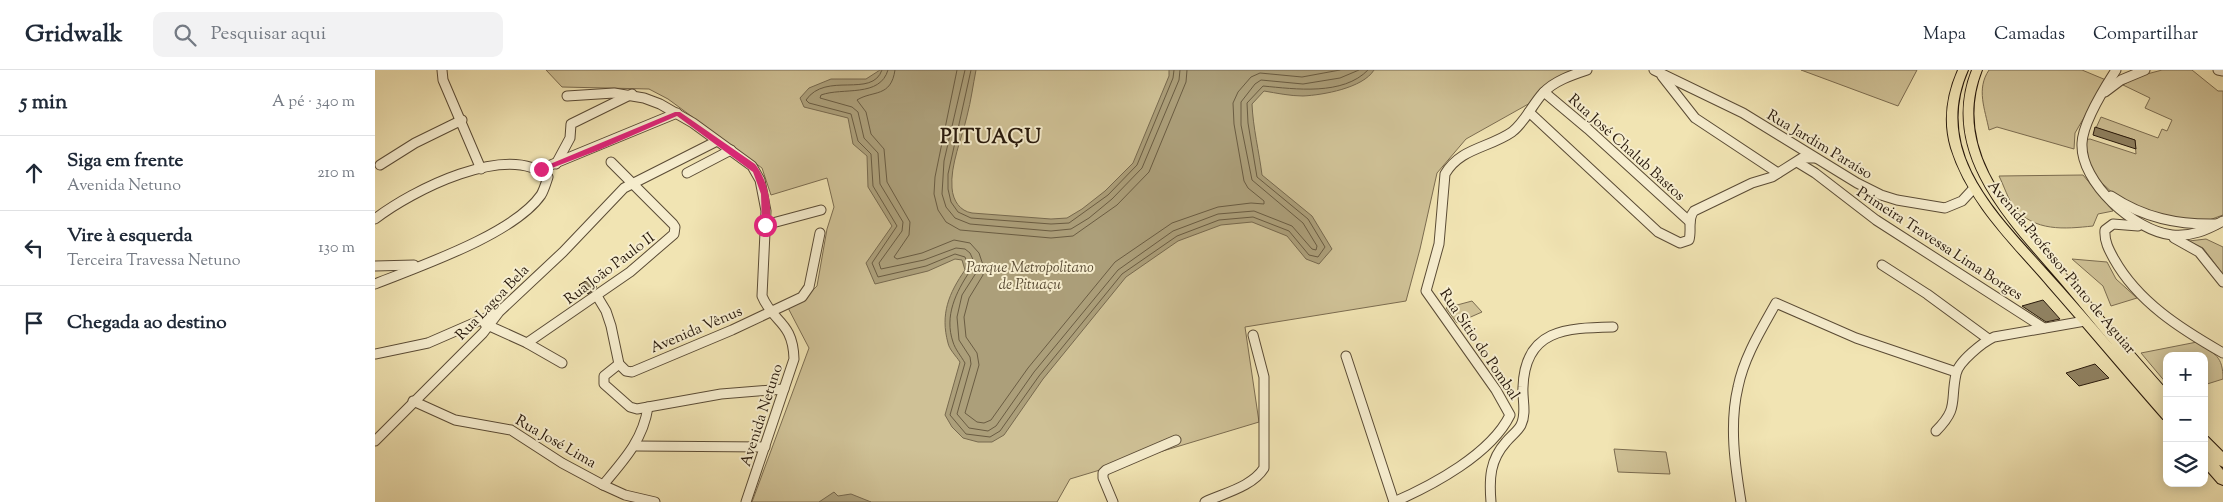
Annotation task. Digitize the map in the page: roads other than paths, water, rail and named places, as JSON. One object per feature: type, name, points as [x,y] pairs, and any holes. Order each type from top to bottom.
[{"type":"main road","name":"Avenida Professor Pinto de Aguiar","points":[[1963,70],[1955,92],[1951,122],[1956,148],[1974,188],[2019,245],[2163,410]]},
{"type":"main road","name":"Avenida Professor Pinto de Aguiar","points":[[1977,70],[1969,97],[1969,126],[1976,156],[1989,182],[2002,204],[2032,243],[2165,397]]},
{"type":"main road","points":[[2205,442],[2223,461]]},
{"type":"main road","points":[[2208,462],[2223,479]]},
{"type":"street","points":[[442,70],[443,80],[462,120],[481,169]]},
{"type":"street","name":"Rua Sítio do Pombal","points":[[1394,502],[1421,490],[1488,444],[1509,421],[1510,415],[1429,297],[1426,286],[1439,244],[1445,174],[1459,157],[1511,132],[1544,92],[1587,70]]},
{"type":"street","points":[[2116,70],[2107,83],[2105,93],[2088,124],[2082,140],[2087,166],[2101,190],[2150,230]]},
{"type":"street","points":[[2121,70],[2132,75]]},
{"type":"street","points":[[2105,93],[2132,75],[2145,70]]},
{"type":"street","points":[[1656,71],[1695,118],[1779,173]]},
{"type":"street","name":"Rua Jardim Paraíso","points":[[1656,71],[1743,113],[1868,189],[1897,200],[1945,208],[1962,202],[1974,188]]},
{"type":"street","name":"Rua José Chalub Bastos","points":[[1544,92],[1588,128],[1690,222]]},
{"type":"street","points":[[557,164],[569,138],[571,124],[632,94]]},
{"type":"street","name":"Avenida Netuno","points":[[567,96],[632,94],[656,101],[731,150],[752,166],[760,177],[765,194],[761,289],[764,301],[770,311],[782,322],[793,343],[793,365],[746,502]]},
{"type":"street","points":[[1529,112],[1667,240],[1679,243],[1685,242],[1691,235],[1691,213],[1694,210],[1752,183],[1779,173],[1805,157],[1815,158]]},
{"type":"street","points":[[375,219],[398,203],[432,185],[481,169],[514,165],[541,169],[677,114]]},
{"type":"street","points":[[380,165],[415,143],[462,120]]},
{"type":"street","name":"Rua Lagoa Bela","points":[[375,441],[490,326],[499,312],[563,252],[620,191],[717,141]]},
{"type":"street","points":[[687,173],[731,150]]},
{"type":"street","name":"Rua João Paulo II","points":[[527,343],[597,296],[657,250],[676,231],[673,224],[611,162]]},
{"type":"street","name":"Primeira Travessa Lima Borges","points":[[1797,162],[1815,173],[1877,220],[2044,328]]},
{"type":"street","points":[[1815,173],[1827,164]]},
{"type":"street","points":[[375,284],[466,247],[504,226],[522,213],[545,190],[548,177],[541,169]]},
{"type":"street","points":[[765,225],[821,210]]},
{"type":"street","points":[[2129,212],[2183,224],[2221,222]]},
{"type":"street","points":[[2167,235],[2195,235],[2221,222]]},
{"type":"street","points":[[2221,353],[2162,312],[2129,282],[2115,260],[2104,234],[2107,227],[2120,224],[2150,230],[2185,242],[2199,252],[2223,282]]},
{"type":"street","points":[[2183,224],[2193,229],[2195,235]]},
{"type":"street","name":"Avenida Vênus","points":[[619,364],[626,371],[633,372],[732,330],[801,297],[808,291],[816,262],[820,233]]},
{"type":"street","points":[[375,266],[421,265]]},
{"type":"street","points":[[1882,265],[1927,294],[1987,338]]},
{"type":"street","points":[[597,296],[606,311],[611,326],[619,364],[604,376],[605,384],[630,407],[637,409],[713,396],[784,389]]},
{"type":"street","points":[[1741,502],[1735,464],[1736,392],[1745,366],[1776,303],[1854,338],[1956,372]]},
{"type":"street","points":[[375,354],[402,350],[427,343],[480,322],[499,312]]},
{"type":"street","points":[[1935,431],[1946,421],[1953,409],[1956,372],[1973,350],[1987,338],[2085,321]]},
{"type":"street","points":[[480,322],[527,343],[562,363]]},
{"type":"street","points":[[1491,502],[1489,481],[1493,458],[1517,431],[1523,416],[1523,373],[1529,354],[1545,337],[1557,332],[1570,329],[1613,328]]},
{"type":"street","points":[[1205,502],[1255,479],[1263,468],[1264,383],[1262,367],[1253,335]]},
{"type":"street","points":[[1346,356],[1394,502]]},
{"type":"street","name":"Rua José Lima","points":[[413,401],[455,420],[511,430],[562,463],[623,498],[655,502]]},
{"type":"street","points":[[603,485],[637,446],[646,422],[648,407]]},
{"type":"street","points":[[1113,502],[1103,475],[1106,470],[1176,440]]},
{"type":"street","points":[[637,446],[765,447]]},
{"type":"water","points":[[880,70],[976,70],[953,170],[952,188],[956,201],[961,208],[972,213],[1051,219],[1067,218],[1082,209],[1105,191],[1133,163],[1169,76],[1169,70],[1374,70],[1361,82],[1342,89],[1303,96],[1264,91],[1252,104],[1262,175],[1312,216],[1332,249],[1319,264],[1306,259],[1287,236],[1252,222],[1221,225],[1178,241],[1126,277],[1043,379],[1004,435],[992,442],[978,442],[963,438],[952,427],[945,415],[960,362],[949,345],[945,323],[946,313],[950,296],[965,270],[962,260],[955,259],[928,271],[875,284],[866,263],[892,226],[868,187],[867,156],[853,144],[848,118],[804,107],[800,98],[809,88],[831,79],[866,79]]},
{"type":"water","points":[[834,492],[838,496],[851,494],[871,502],[819,502]]},
{"type":"district","name":"PITUAÇU","points":[[991,136]]},
{"type":"park label","name":"Parque Metropolitano de Pituaçu","points":[[1030,276]]}]
